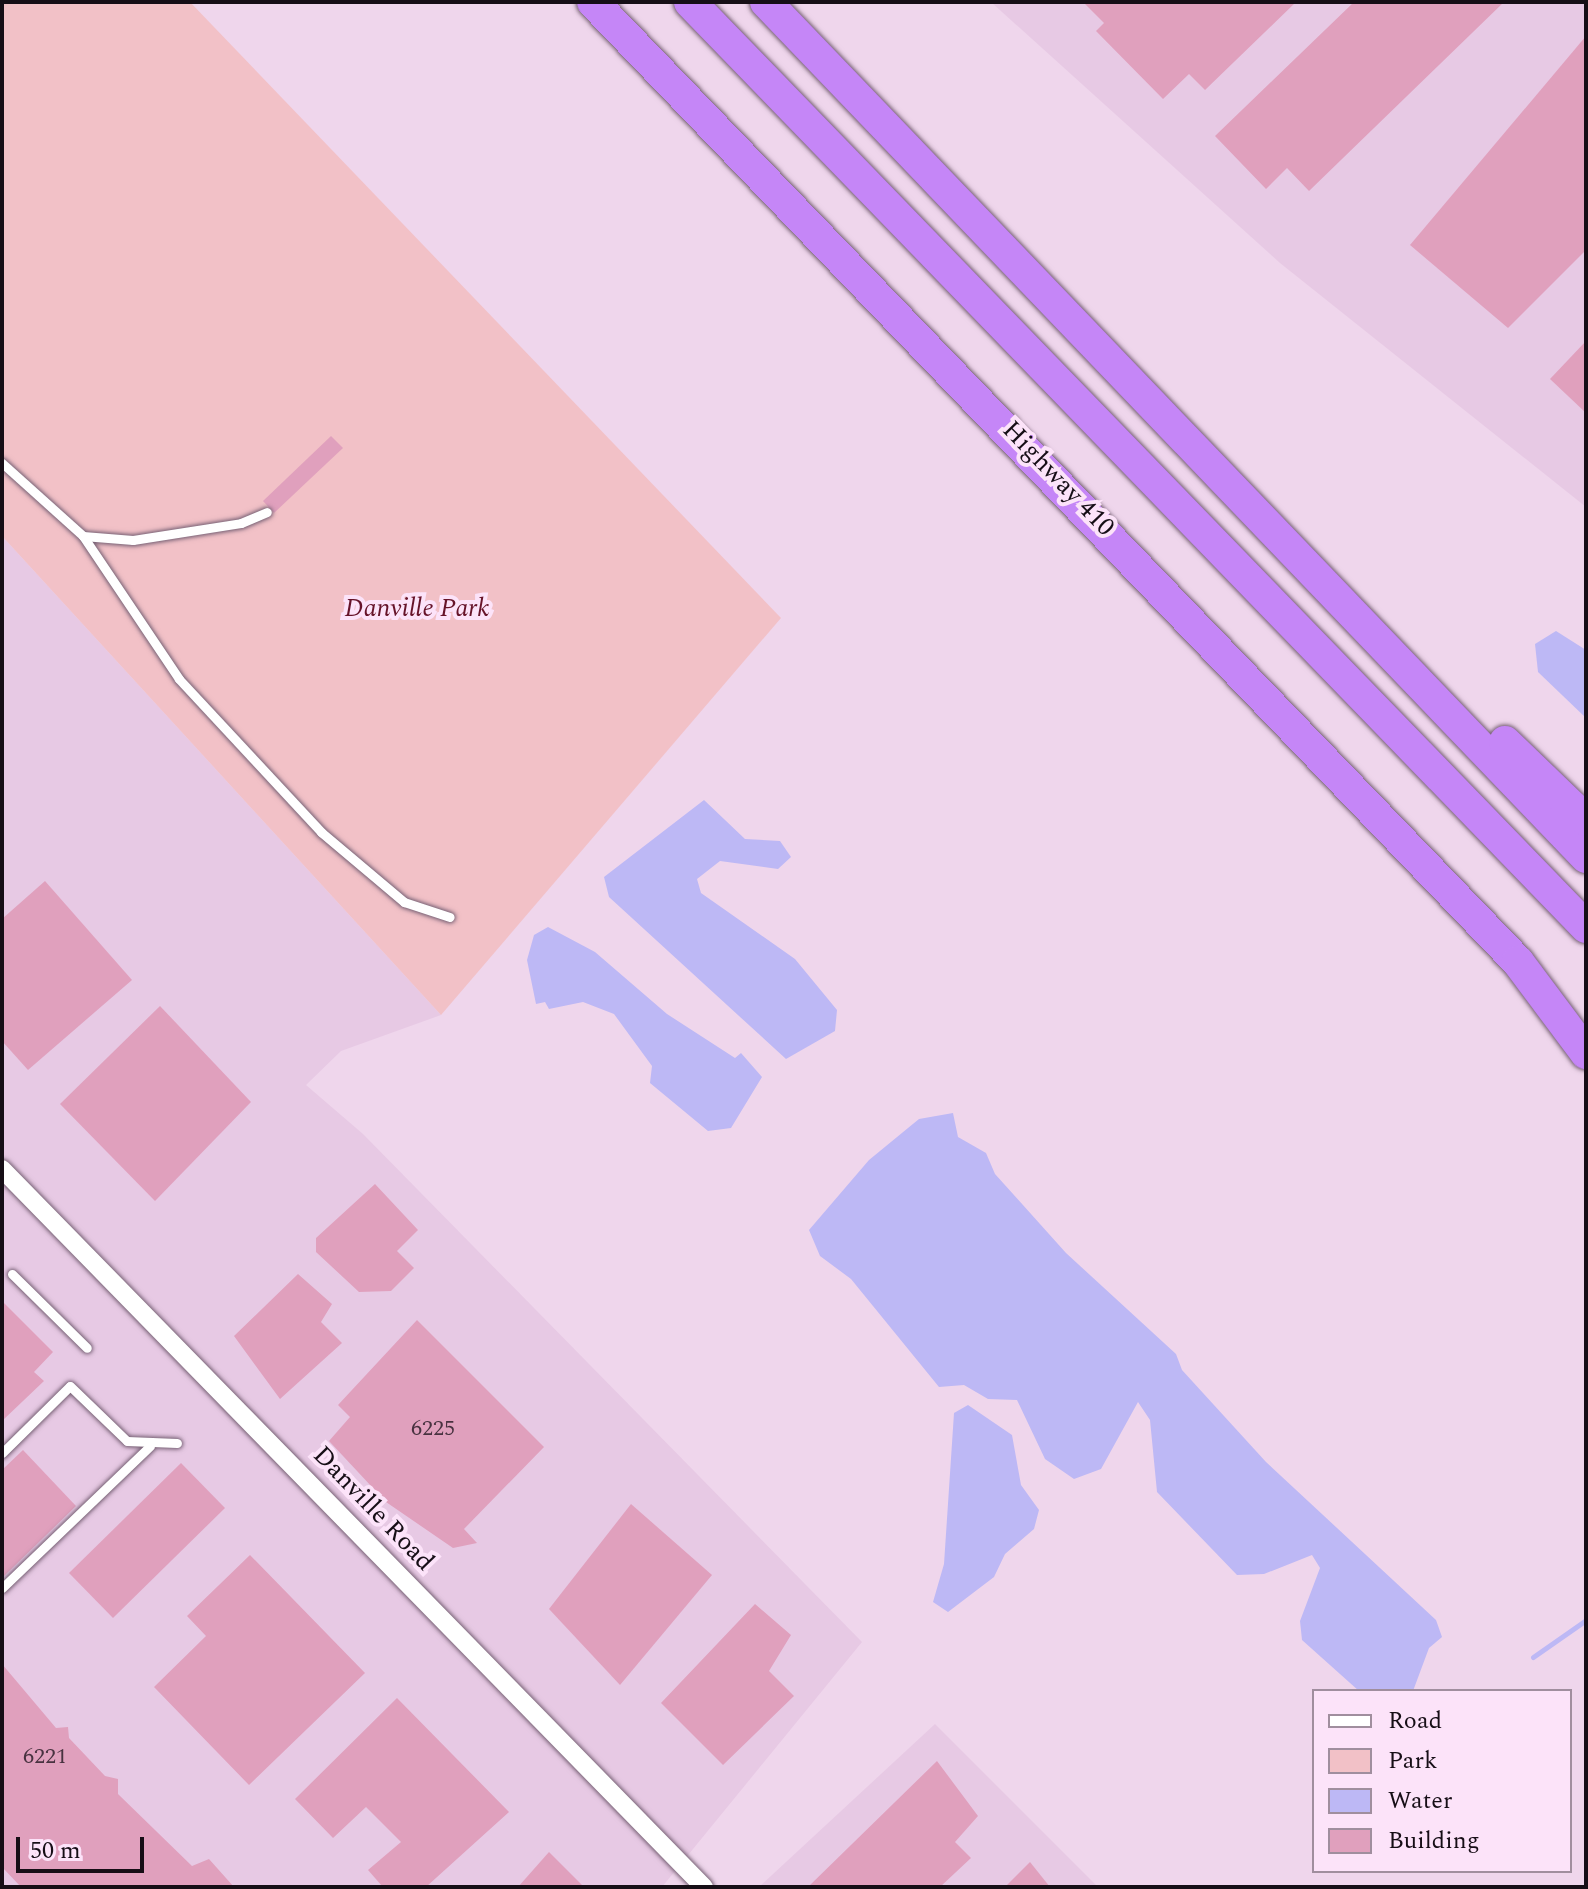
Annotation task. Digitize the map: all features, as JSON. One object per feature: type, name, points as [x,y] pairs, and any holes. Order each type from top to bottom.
[{"type":"highway","name":"Highway 410","points":[[593,2],[1518,962]]},
{"type":"highway","points":[[690,2],[1586,927]]},
{"type":"highway","points":[[766,2],[1586,857]]},
{"type":"highway","points":[[1182,433],[1586,820]]},
{"type":"highway","points":[[1518,962],[1586,1015]]},
{"type":"highway","points":[[1518,962],[1586,1053]]},
{"type":"street","name":"Danville Road","points":[[2,1169],[704,1887]]},
{"type":"lane","points":[[2,463],[83,536],[179,679],[250,758],[404,902],[450,917]]},
{"type":"lane","points":[[83,536],[133,540],[241,523],[267,512]]},
{"type":"lane","points":[[12,1274],[87,1348]]},
{"type":"lane","points":[[2,1453],[70,1386],[127,1441],[150,1446],[177,1443]]},
{"type":"lane","points":[[2,1588],[150,1446]]},
{"type":"shaded area","points":[[991,2],[1586,2],[1586,507],[1280,263]]},
{"type":"shaded area","points":[[2,536],[441,1015],[341,1051],[306,1085],[363,1134],[862,1642],[662,1887],[2,1887]]},
{"type":"shaded area","points":[[935,1724],[1098,1887],[759,1887]]},
{"type":"green space","name":"Danville Park","points":[[2,2],[190,2],[781,618],[441,1015],[2,536]]},
{"type":"water","points":[[1556,631],[1586,650],[1586,718],[1538,672],[1535,644]]},
{"type":"water","points":[[704,800],[745,839],[780,841],[791,857],[778,869],[720,861],[697,879],[701,893],[795,959],[837,1010],[835,1031],[786,1059],[609,897],[604,877]]},
{"type":"water","points":[[548,927],[595,952],[667,1014],[735,1058],[741,1053],[762,1077],[731,1128],[708,1131],[650,1083],[652,1066],[614,1014],[583,1002],[549,1009],[545,1002],[536,1004],[527,960],[534,935]]},
{"type":"water","points":[[953,1113],[958,1137],[986,1153],[995,1174],[1066,1253],[1176,1354],[1182,1370],[1266,1462],[1436,1620],[1442,1637],[1429,1648],[1414,1689],[1357,1689],[1302,1640],[1300,1621],[1320,1568],[1312,1555],[1264,1574],[1237,1575],[1157,1492],[1150,1420],[1138,1402],[1101,1469],[1074,1479],[1045,1459],[1017,1400],[988,1399],[964,1385],[939,1387],[851,1279],[820,1256],[809,1230],[869,1160],[919,1119]]},
{"type":"water","points":[[968,1405],[1012,1435],[1021,1485],[1039,1510],[1034,1529],[1005,1554],[994,1577],[948,1612],[933,1602],[944,1564],[954,1413]]},
{"type":"building","points":[[1083,2],[1296,2],[1205,90],[1189,74],[1163,99],[1096,31],[1104,23]]},
{"type":"building","points":[[1354,2],[1504,2],[1309,191],[1287,168],[1266,189],[1215,136]]},
{"type":"building","points":[[1586,36],[1586,250],[1508,328],[1410,245]]},
{"type":"building","points":[[1586,341],[1586,413],[1550,379]]},
{"type":"building","points":[[331,436],[343,448],[274,513],[263,501]]},
{"type":"building","points":[[45,881],[132,980],[28,1070],[2,1041],[2,919]]},
{"type":"building","points":[[160,1006],[251,1102],[155,1201],[60,1104]]},
{"type":"building","points":[[375,1184],[418,1230],[397,1251],[414,1268],[391,1291],[359,1292],[316,1252],[316,1238]]},
{"type":"building","points":[[298,1274],[332,1304],[321,1322],[342,1343],[280,1399],[234,1336]]},
{"type":"building","points":[[2,1301],[53,1352],[34,1372],[44,1381],[2,1421]]},
{"type":"building","points":[[417,1320],[544,1447],[464,1529],[477,1543],[453,1548],[386,1502],[329,1441],[350,1417],[338,1405]]},
{"type":"building","points":[[23,1450],[76,1506],[2,1578],[2,1470]]},
{"type":"building","points":[[181,1463],[225,1508],[113,1618],[69,1573]]},
{"type":"building","points":[[631,1504],[712,1575],[620,1685],[549,1609]]},
{"type":"building","points":[[250,1555],[365,1673],[249,1785],[154,1687],[206,1636],[187,1616]]},
{"type":"building","points":[[755,1604],[791,1635],[769,1671],[794,1696],[723,1765],[661,1703]]},
{"type":"building","points":[[2,1664],[56,1728],[68,1727],[69,1738],[105,1776],[118,1779],[118,1794],[192,1866],[209,1859],[234,1887],[21,1887],[2,1867]]},
{"type":"building","points":[[397,1698],[509,1812],[426,1887],[382,1886],[368,1870],[401,1842],[366,1807],[333,1838],[295,1799]]},
{"type":"building","points":[[937,1761],[978,1816],[955,1842],[971,1858],[940,1887],[808,1887]]},
{"type":"building","points":[[549,1852],[584,1887],[518,1887]]},
{"type":"building","points":[[1030,1862],[1050,1887],[1005,1887]]},
{"type":"waterway","points":[[1533,1657],[1586,1620]]}]
